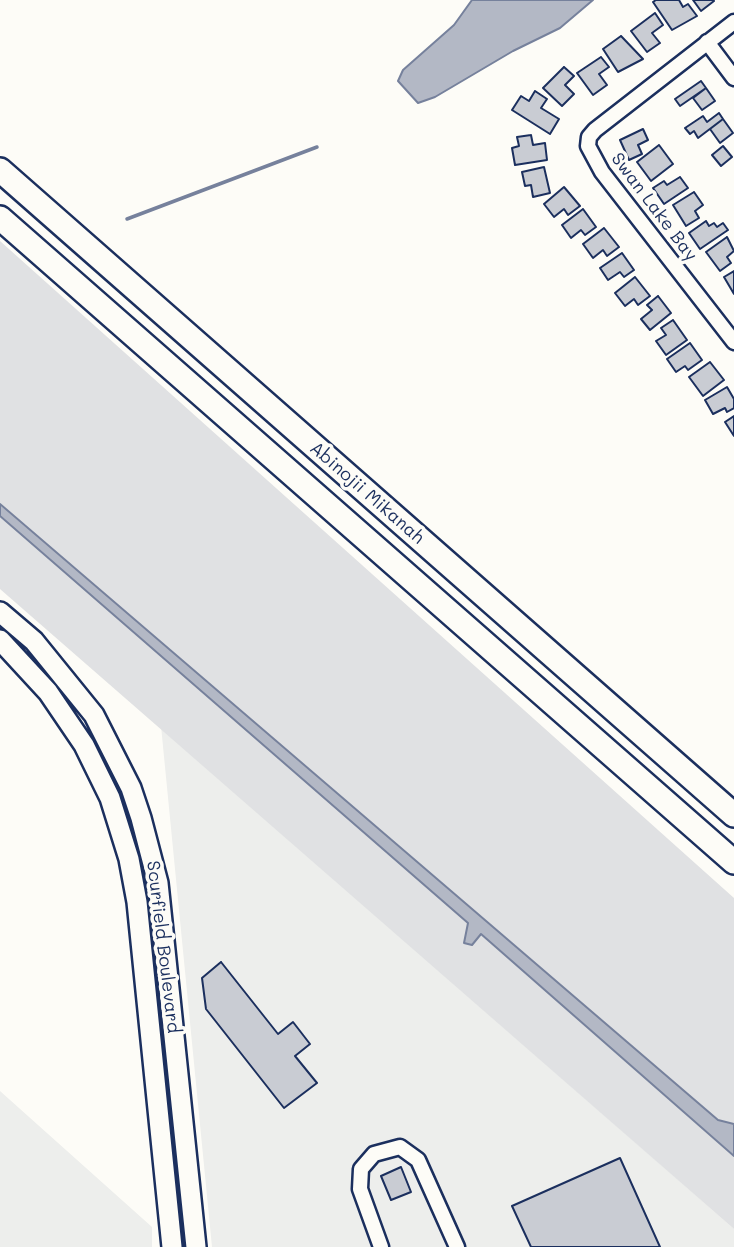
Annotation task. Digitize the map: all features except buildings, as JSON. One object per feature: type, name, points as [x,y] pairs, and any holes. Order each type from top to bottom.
[{"type":"main road","name":"Abinojii Mikanah","points":[[0,170],[734,814]]},
{"type":"main road","name":"Abinojii Mikanah","points":[[0,218],[734,862]]},
{"type":"street","name":"Swan Lake Bay","points":[[734,22],[589,137],[589,146],[602,172],[734,342]]},
{"type":"street","points":[[707,42],[734,78]]},
{"type":"street","name":"Scurfield Boulevard","points":[[0,612],[34,641],[94,715],[126,778],[141,818],[158,883],[196,1247]]},
{"type":"street","name":"Scurfield Boulevard","points":[[0,640],[48,692],[85,745],[110,798],[129,859],[137,902],[172,1247]]},
{"type":"street","points":[[381,1247],[360,1189],[361,1169],[374,1154],[400,1147],[418,1160],[457,1247]]},
{"type":"shaded area","points":[[472,0],[593,0],[560,28],[513,51],[435,97],[418,103],[398,81],[403,70],[454,25]]},
{"type":"shaded area","points":[[0,241],[734,898],[734,1229],[0,589]]},
{"type":"shaded area","points":[[0,504],[718,1120],[734,1124],[734,1156],[481,934],[472,945],[464,943],[468,923],[0,516]]},
{"type":"shaded area","points":[[161,726],[734,1229],[734,1247],[212,1247]]},
{"type":"shaded area","points":[[0,1091],[152,1227],[152,1247],[0,1247]]},
{"type":"waterway","points":[[127,219],[317,147]]}]
